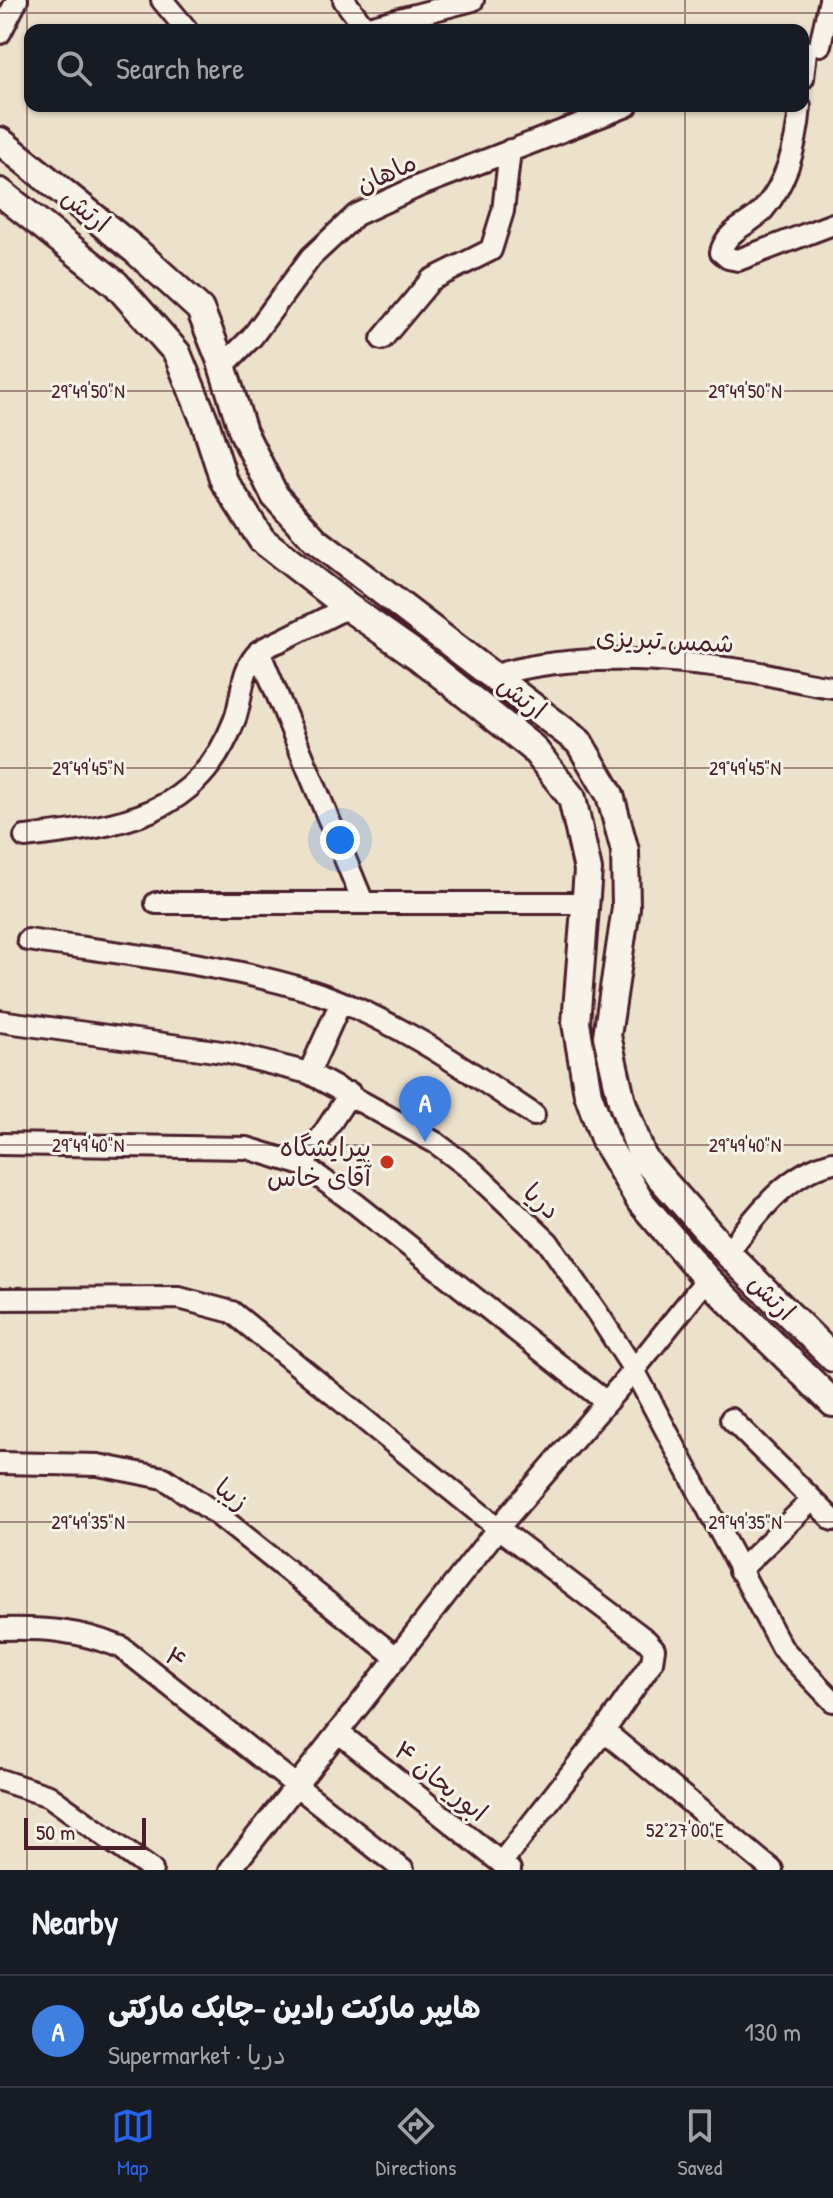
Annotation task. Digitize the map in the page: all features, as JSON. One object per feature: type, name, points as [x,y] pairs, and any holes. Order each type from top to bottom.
[{"type":"main road","name":"ارتش","points":[[0,141],[136,251],[200,309],[243,432],[275,496],[315,540],[579,742],[610,795],[625,851],[626,908],[607,1036],[622,1102],[643,1158],[727,1253],[833,1358]]},
{"type":"main road","name":"ارتش","points":[[0,192],[116,284],[177,353],[205,422],[224,481],[262,540],[419,657],[533,748],[572,798],[588,870],[576,1023],[588,1094],[605,1141],[640,1201],[707,1279],[833,1403]]},
{"type":"street","points":[[0,33],[17,0]]},
{"type":"street","points":[[162,0],[182,24]]},
{"type":"street","points":[[344,0],[358,24]]},
{"type":"street","points":[[380,24],[473,0]]},
{"type":"street","points":[[815,47],[830,0]]},
{"type":"street","name":"ماهان","points":[[222,367],[252,337],[311,257],[356,215],[419,186],[611,112]]},
{"type":"street","points":[[800,112],[787,172],[763,211],[724,240],[721,252],[738,260],[833,224]]},
{"type":"street","points":[[382,339],[431,280],[491,250],[503,211],[510,150]]},
{"type":"street","points":[[25,837],[97,828],[156,809],[186,792],[208,770],[223,745],[236,716],[244,677],[259,651],[348,607]]},
{"type":"street","points":[[259,651],[363,902]]},
{"type":"street","name":"شمس تبریزی","points":[[495,675],[523,667],[595,661],[670,662],[750,671],[833,687]]},
{"type":"street","points":[[156,903],[585,903]]},
{"type":"street","points":[[28,940],[211,967],[311,992],[404,1032],[534,1115]]},
{"type":"street","points":[[309,1073],[340,1004]]},
{"type":"street","name":"دریا","points":[[0,1021],[229,1053],[309,1073],[436,1143],[473,1171],[548,1242],[634,1370],[782,1648],[833,1701]]},
{"type":"street","points":[[303,1165],[350,1093]]},
{"type":"street","points":[[0,1144],[247,1148],[303,1165],[367,1212],[606,1402]]},
{"type":"street","points":[[727,1253],[765,1204],[810,1167],[833,1162]]},
{"type":"street","points":[[230,1870],[498,1528],[634,1370],[707,1279]]},
{"type":"street","points":[[0,1299],[179,1298],[232,1312],[498,1528],[646,1640],[654,1649],[652,1662],[506,1866]]},
{"type":"street","points":[[731,1419],[833,1520]]},
{"type":"street","name":"زیبا","points":[[0,1463],[98,1465],[164,1478],[218,1515],[396,1657]]},
{"type":"street","points":[[739,1571],[812,1500]]},
{"type":"street","name":"۴","points":[[0,1629],[47,1628],[73,1632],[121,1647],[403,1870]]},
{"type":"street","points":[[604,1731],[772,1870]]},
{"type":"street","name":"ابوریحان ۴","points":[[338,1732],[506,1866]]},
{"type":"street","points":[[0,1780],[49,1796],[152,1870]]},
{"type":"place","name":"هایپر مارکت رادین -چابک مارکتی","points":[[425,1142]]},
{"type":"place","name":"پیرایشگاه آقای خاس","points":[[387,1162]]}]
